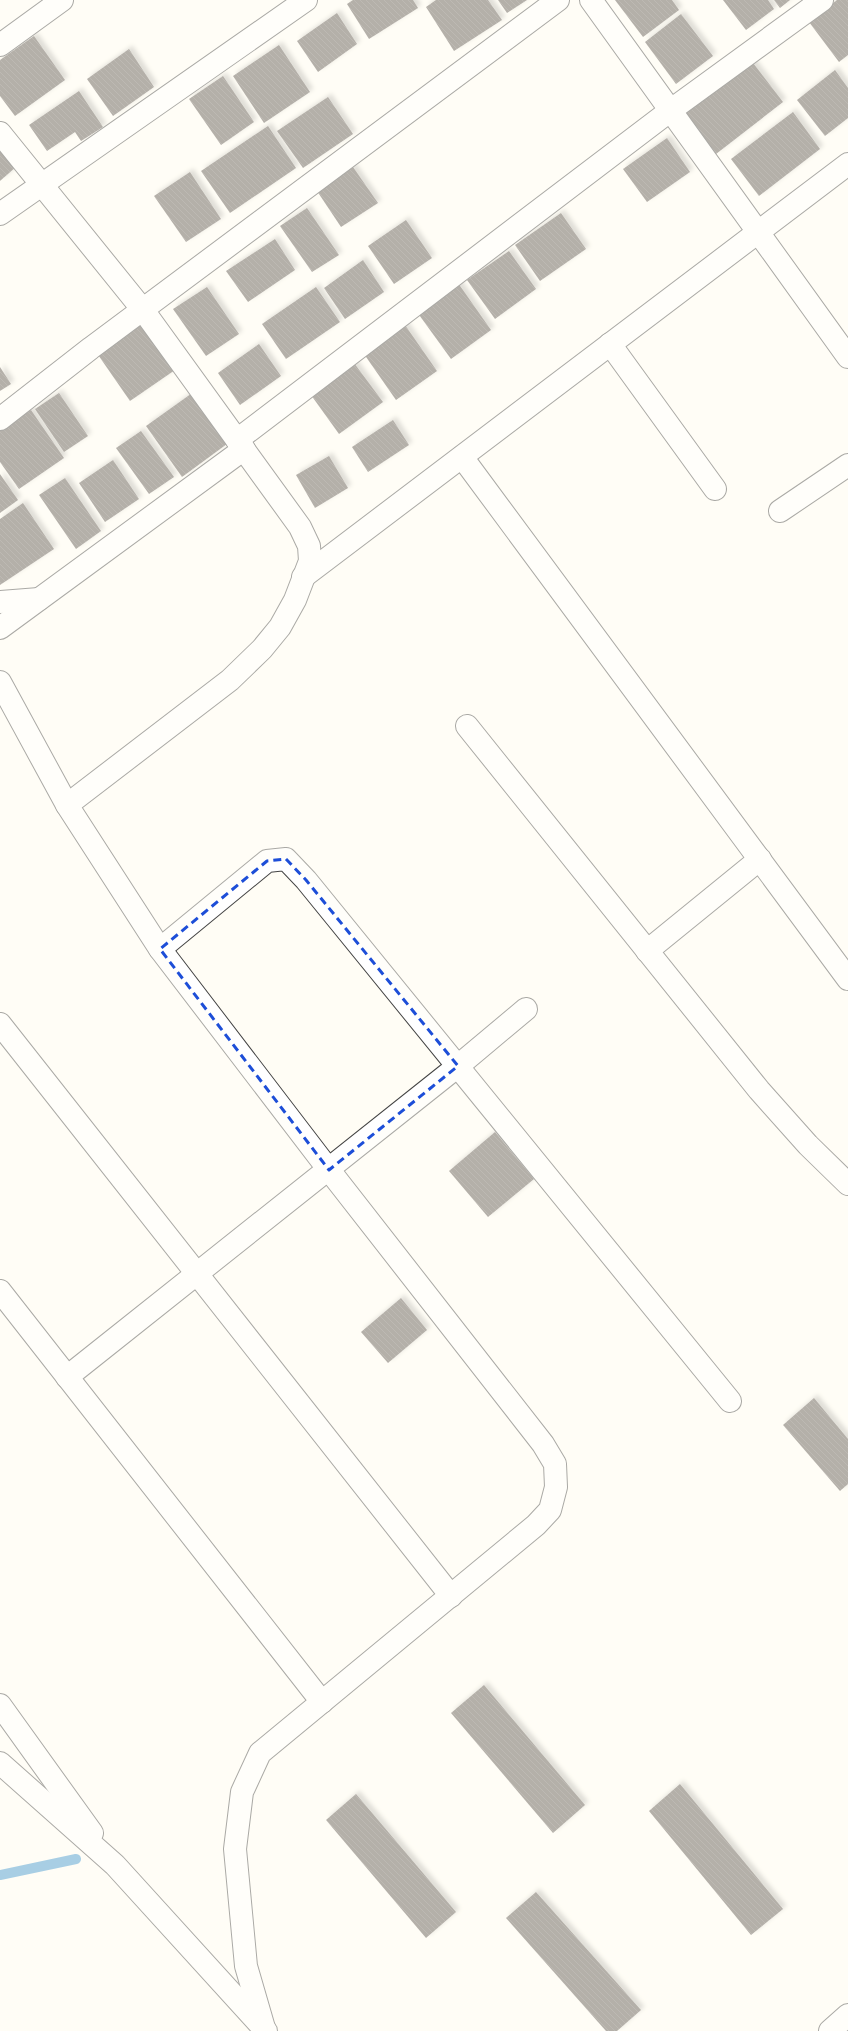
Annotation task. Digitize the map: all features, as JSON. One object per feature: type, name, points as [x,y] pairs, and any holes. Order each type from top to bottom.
[{"type":"street","points":[[0,214],[306,0]]},
{"type":"street","points":[[0,419],[143,310],[558,0]]},
{"type":"street","points":[[591,0],[848,357]]},
{"type":"street","points":[[0,628],[671,110],[822,0]]},
{"type":"street","points":[[0,45],[56,2]]},
{"type":"street","points":[[0,133],[143,310],[300,527],[308,546],[310,561],[295,600],[280,627],[262,649],[230,680],[67,805]]},
{"type":"street","points":[[303,577],[848,164]]},
{"type":"street","points":[[610,344],[715,489]]},
{"type":"street","points":[[462,457],[848,979]]},
{"type":"street","points":[[780,511],[848,465]]},
{"type":"street","points":[[0,602],[39,599]]},
{"type":"street","points":[[0,682],[67,805],[160,949],[329,1170],[543,1444],[555,1464],[556,1487],[550,1510],[536,1525],[260,1753],[242,1792],[235,1849],[246,1966],[265,2030]]},
{"type":"street","points":[[467,726],[758,1090],[808,1145],[848,1184]]},
{"type":"street","points":[[160,949],[266,861],[286,859],[306,880],[730,1401]]},
{"type":"street","points":[[647,951],[760,859]]},
{"type":"street","points":[[67,1377],[329,1170],[458,1066],[526,1008]]},
{"type":"street","points":[[0,1024],[451,1596]]},
{"type":"street","points":[[0,1291],[322,1702]]},
{"type":"street","points":[[0,1705],[115,1865]]},
{"type":"street","points":[[0,1763],[115,1865],[265,2030]]},
{"type":"street","points":[[830,2031],[848,2015]]},
{"type":"highlighted area","points":[[286,859],[306,880],[458,1066],[329,1170],[160,949],[267,861]]},
{"type":"building","points":[[353,0],[413,0],[418,8],[369,39],[347,4]]},
{"type":"building","points":[[436,0],[488,0],[502,20],[454,51],[426,7]]},
{"type":"building","points":[[498,0],[527,0],[507,13]]},
{"type":"building","points":[[615,0],[672,0],[679,10],[643,37]]},
{"type":"building","points":[[723,0],[768,0],[774,9],[746,30]]},
{"type":"building","points":[[774,0],[790,0],[780,8]]},
{"type":"building","points":[[837,0],[848,0],[848,55],[839,62],[809,22]]},
{"type":"building","points":[[337,13],[357,44],[318,72],[297,41]]},
{"type":"building","points":[[681,14],[713,56],[676,84],[645,42]]},
{"type":"building","points":[[34,36],[65,80],[15,116],[0,96],[0,60]]},
{"type":"building","points":[[279,45],[310,92],[264,123],[233,76]]},
{"type":"building","points":[[129,49],[154,87],[113,116],[87,79]]},
{"type":"building","points":[[750,59],[783,102],[716,154],[684,110]]},
{"type":"building","points":[[835,70],[848,88],[848,118],[825,136],[797,100]]},
{"type":"building","points":[[223,76],[254,122],[221,145],[189,99]]},
{"type":"building","points":[[79,91],[103,127],[81,141],[75,132],[47,151],[29,125]]},
{"type":"building","points":[[328,97],[353,134],[303,168],[277,131]]},
{"type":"building","points":[[793,112],[820,149],[759,196],[731,159]]},
{"type":"building","points":[[268,126],[296,168],[230,213],[201,171]]},
{"type":"building","points":[[667,138],[690,172],[647,202],[623,169]]},
{"type":"building","points":[[0,147],[17,166],[0,181]]},
{"type":"building","points":[[353,167],[378,203],[341,227],[317,191]]},
{"type":"building","points":[[190,172],[221,219],[186,242],[154,196]]},
{"type":"building","points":[[307,208],[339,255],[312,272],[280,226]]},
{"type":"building","points":[[561,213],[586,249],[540,281],[515,245]]},
{"type":"building","points":[[406,220],[432,258],[394,284],[368,246]]},
{"type":"building","points":[[275,239],[295,270],[248,302],[226,271]]},
{"type":"building","points":[[509,251],[536,289],[495,319],[467,280]]},
{"type":"building","points":[[363,260],[384,292],[345,319],[324,288]]},
{"type":"building","points":[[458,283],[491,330],[451,359],[417,312]]},
{"type":"building","points":[[207,287],[239,334],[206,356],[173,309]]},
{"type":"building","points":[[316,287],[340,322],[286,359],[262,324]]},
{"type":"building","points":[[139,318],[175,370],[130,401],[94,349]]},
{"type":"building","points":[[405,325],[437,371],[396,400],[364,354]]},
{"type":"building","points":[[259,344],[281,376],[240,405],[218,373]]},
{"type":"building","points":[[354,363],[383,402],[339,434],[311,395]]},
{"type":"building","points":[[0,367],[11,384],[0,391]]},
{"type":"building","points":[[195,391],[231,441],[182,477],[146,426]]},
{"type":"building","points":[[59,393],[88,436],[64,452],[35,409]]},
{"type":"building","points":[[31,410],[64,458],[19,489],[0,462],[0,430]]},
{"type":"building","points":[[393,420],[409,445],[368,472],[352,447]]},
{"type":"building","points":[[141,431],[174,477],[149,494],[116,448]]},
{"type":"building","points":[[329,456],[348,488],[315,508],[296,475]]},
{"type":"building","points":[[113,460],[139,499],[105,522],[79,483]]},
{"type":"building","points":[[0,474],[18,500],[0,513]]},
{"type":"building","points":[[65,478],[101,531],[76,549],[39,495]]},
{"type":"building","points":[[23,503],[54,549],[0,585],[0,519]]},
{"type":"building","points":[[495,1132],[534,1179],[488,1217],[449,1171]]},
{"type":"building","points":[[401,1298],[427,1330],[388,1363],[361,1332]]},
{"type":"building","points":[[814,1398],[848,1439],[848,1484],[840,1491],[783,1425]]},
{"type":"building","points":[[484,1685],[585,1805],[553,1833],[451,1713]]},
{"type":"building","points":[[680,1784],[783,1909],[751,1935],[649,1811]]},
{"type":"building","points":[[356,1794],[456,1912],[426,1938],[326,1820]]},
{"type":"building","points":[[536,1892],[641,2010],[617,2031],[606,2031],[506,1918]]},
{"type":"waterway","points":[[0,1875],[76,1859]]}]
